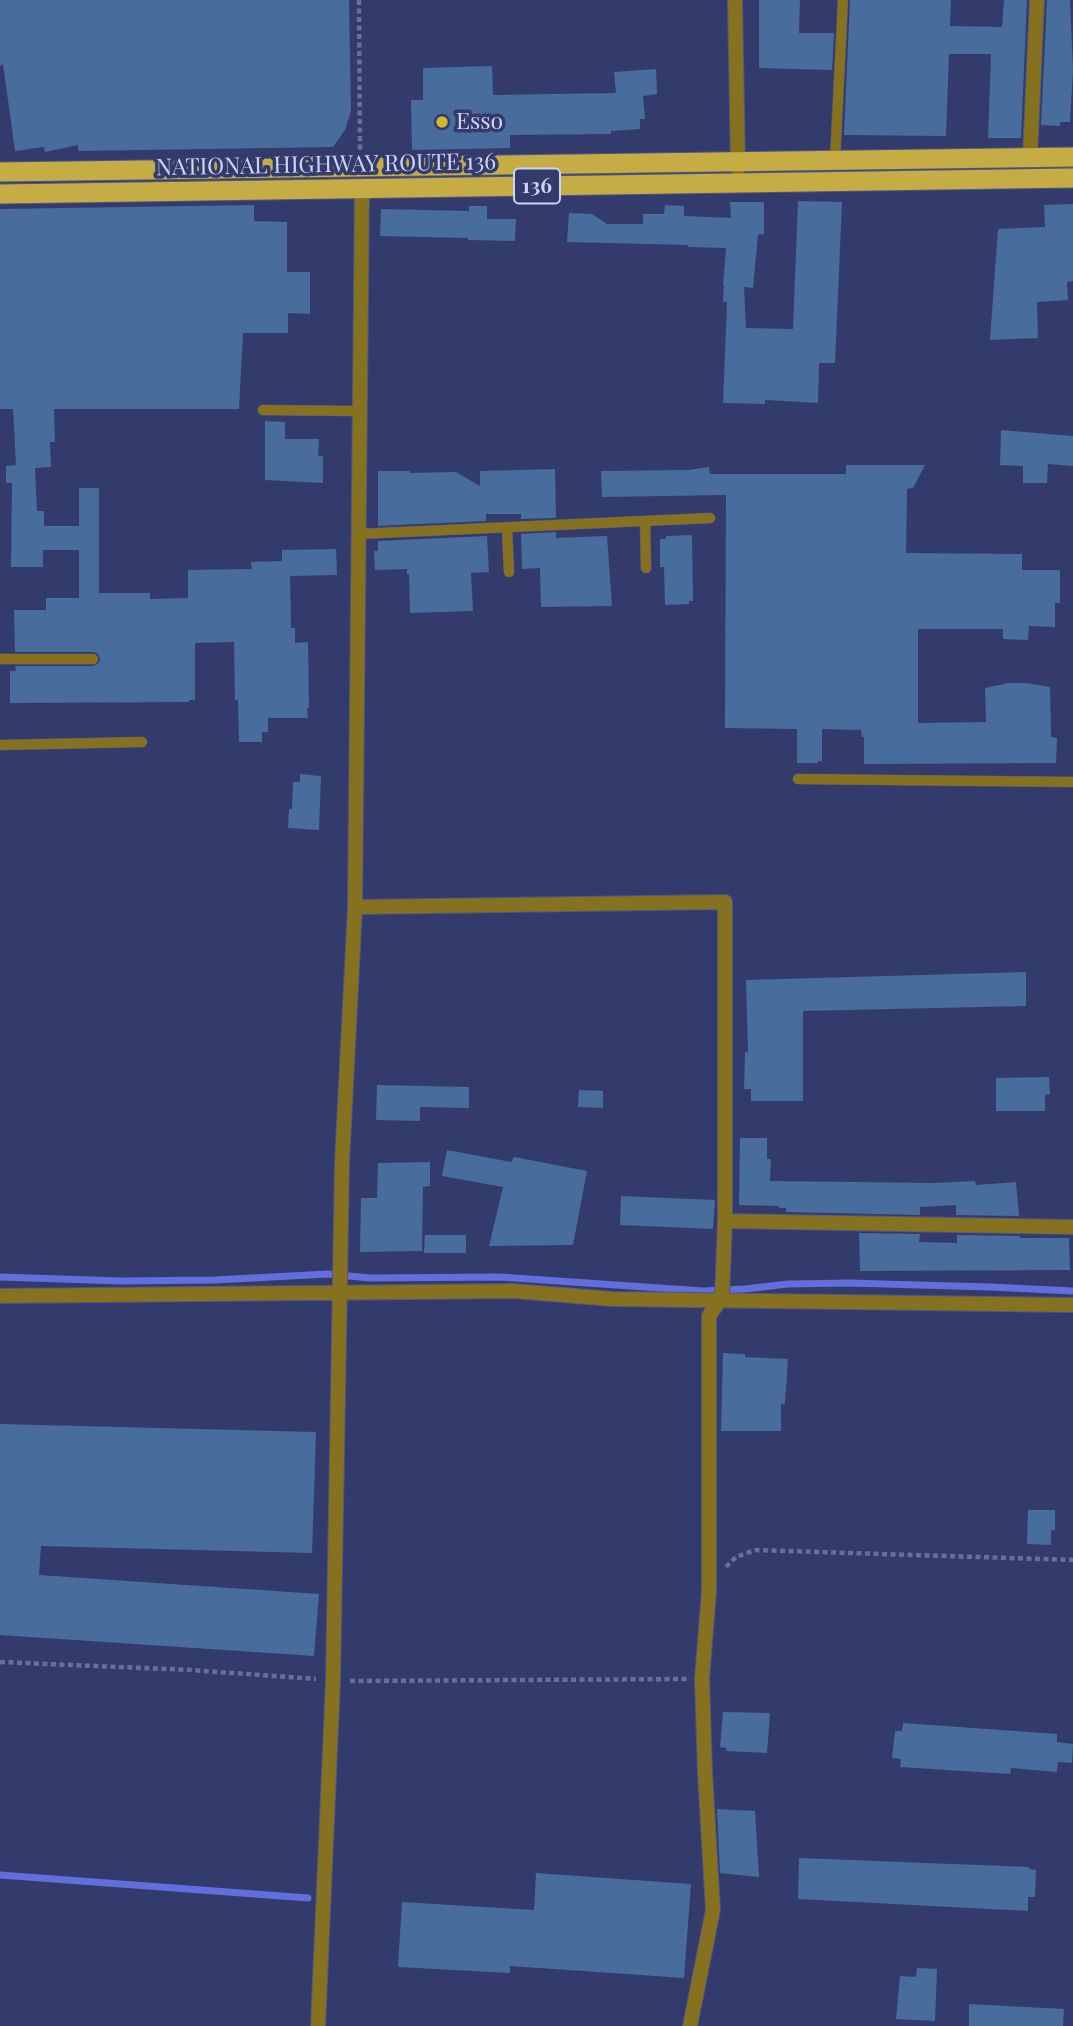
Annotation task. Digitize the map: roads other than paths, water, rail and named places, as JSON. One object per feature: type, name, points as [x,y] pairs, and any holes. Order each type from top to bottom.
[{"type":"highway","name":"NATIONAL HIGHWAY ROUTE 136","points":[[0,172],[1073,157]]},
{"type":"highway","name":"NATIONAL HIGHWAY ROUTE 136","points":[[0,194],[1073,178]]},
{"type":"street","points":[[735,0],[739,184]]},
{"type":"street","points":[[1030,157],[1037,0]]},
{"type":"street","points":[[318,2026],[333,1681],[342,1163],[355,908],[362,188]]},
{"type":"street","points":[[355,908],[725,902],[725,1221],[722,1297],[709,1316],[709,1591],[702,1679],[713,1910],[690,2026]]},
{"type":"street","points":[[725,1221],[1073,1227]]},
{"type":"street","points":[[0,1296],[514,1291],[613,1299],[1073,1305]]},
{"type":"lane","points":[[835,160],[844,0]]},
{"type":"lane","points":[[263,410],[359,411]]},
{"type":"lane","points":[[358,534],[710,517]]},
{"type":"lane","points":[[645,520],[646,568]]},
{"type":"lane","points":[[507,527],[509,572]]},
{"type":"lane","points":[[0,659],[93,659]]},
{"type":"lane","points":[[0,745],[142,742]]},
{"type":"lane","points":[[798,779],[1073,782]]},
{"type":"waterway","points":[[0,1277],[121,1281],[215,1280],[328,1274],[370,1278],[500,1277],[703,1291],[788,1284],[849,1283],[1073,1291]]},
{"type":"waterway","points":[[0,1875],[308,1898]]},
{"type":"place","name":"Esso","points":[[442,122]]}]
